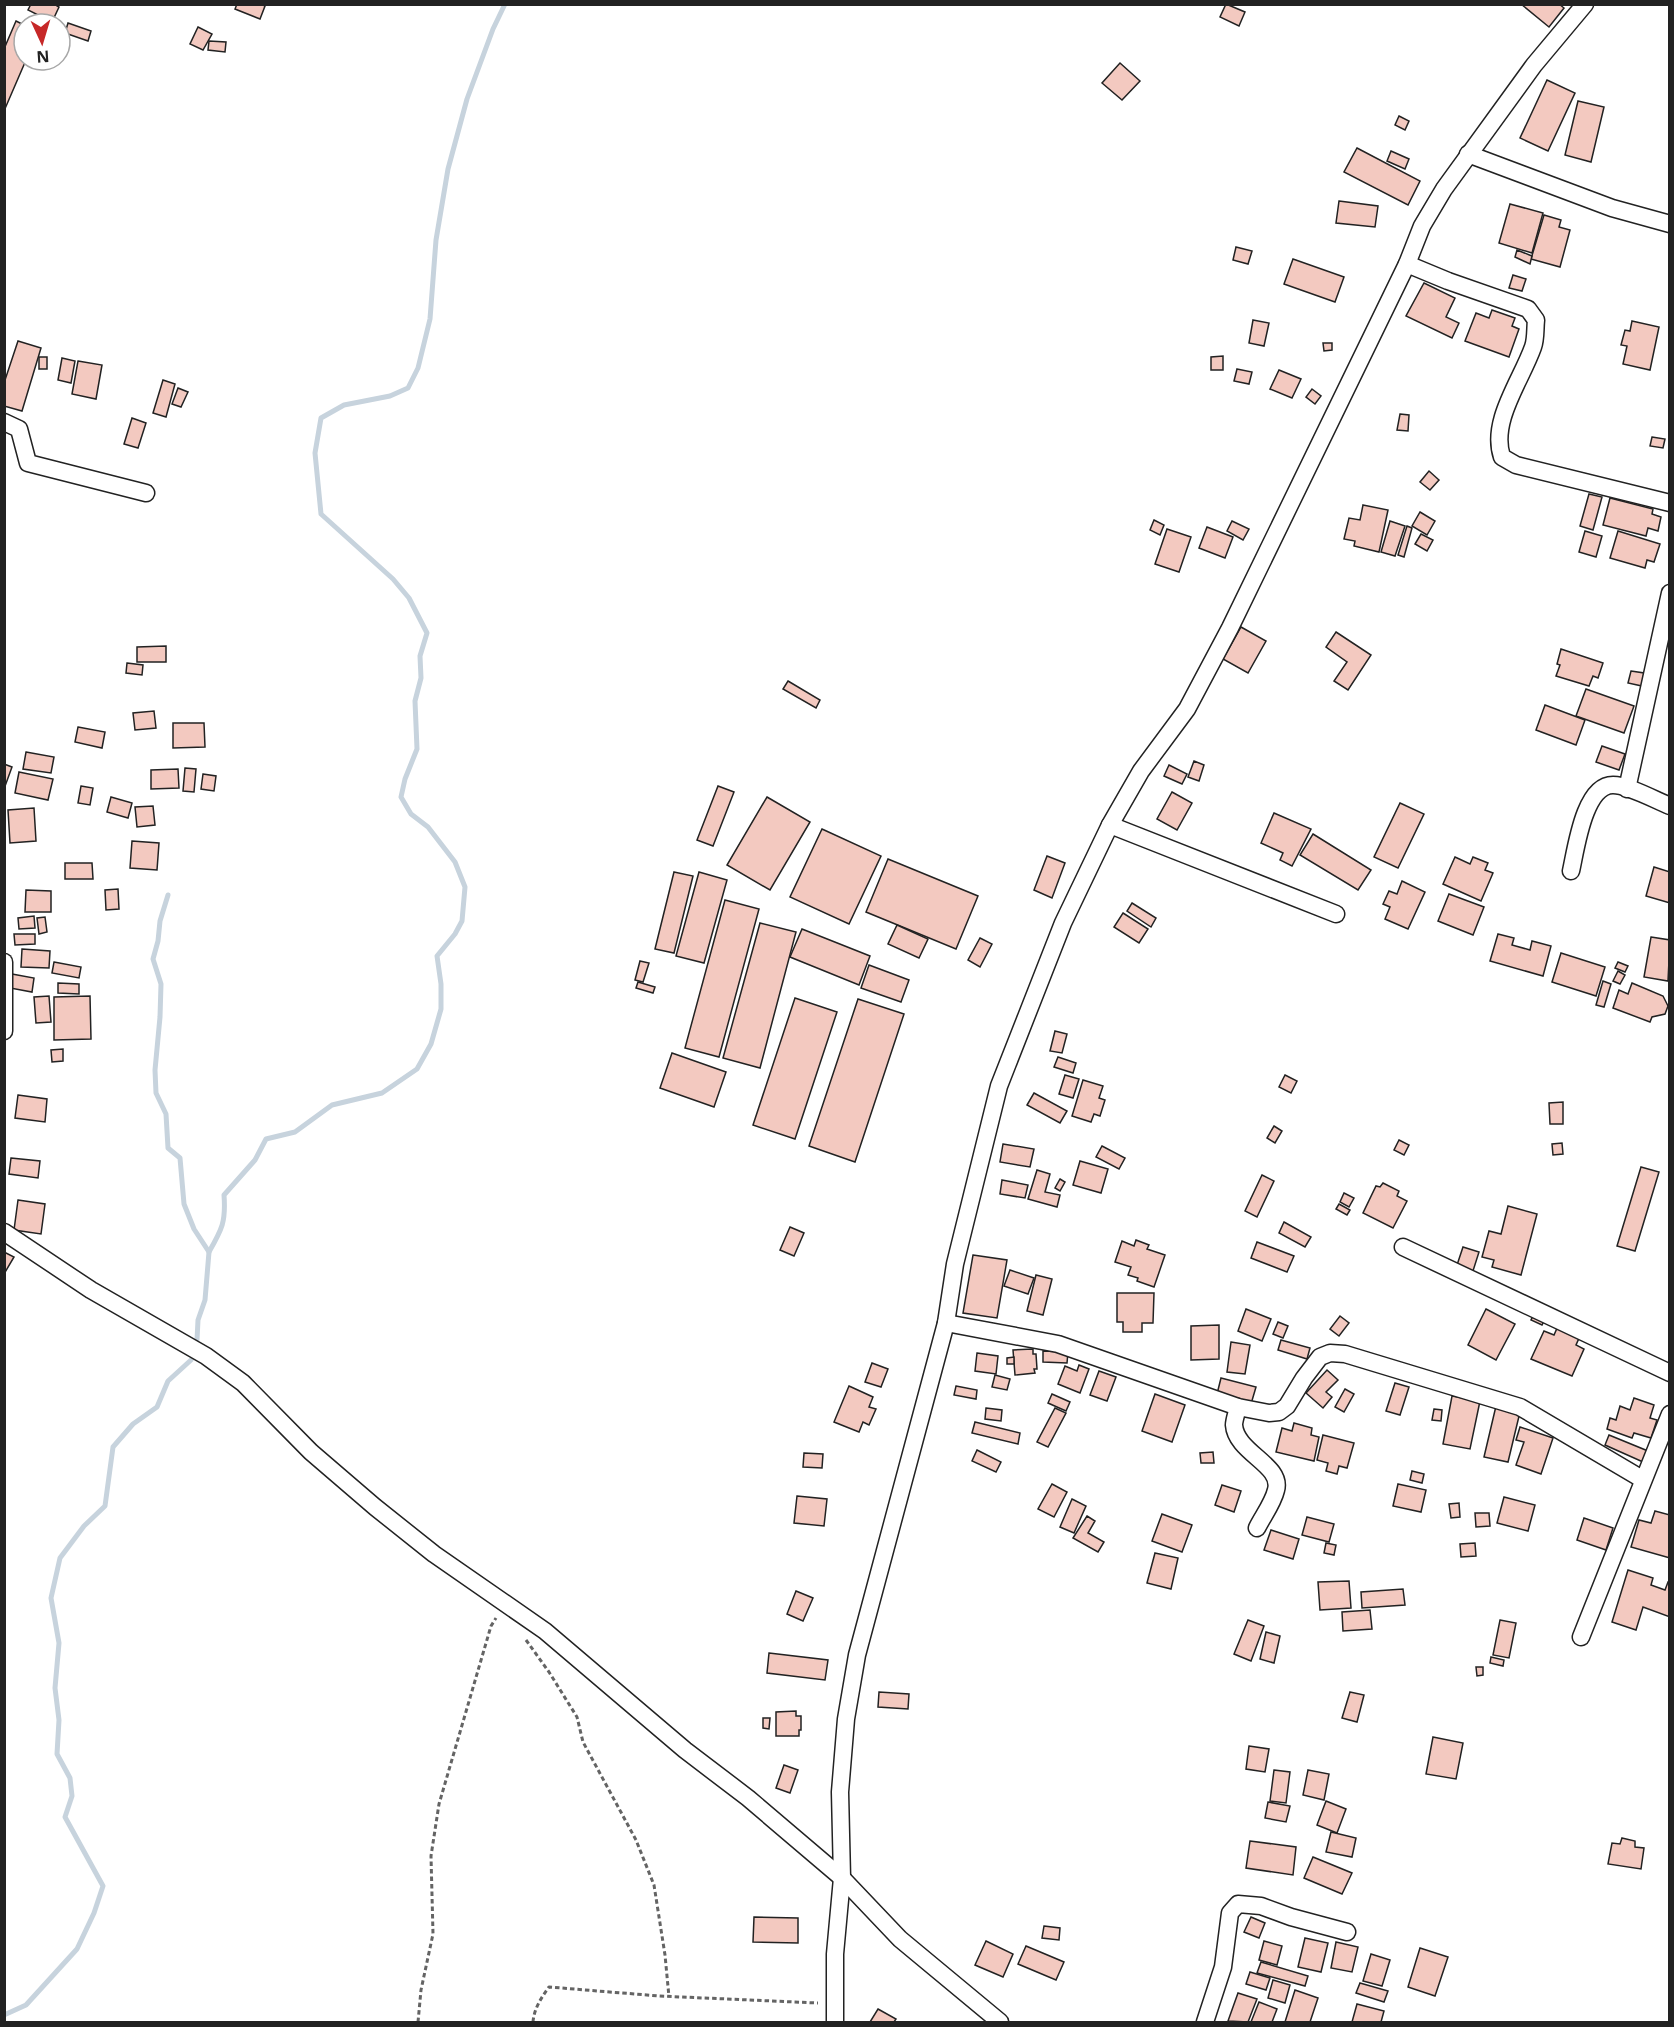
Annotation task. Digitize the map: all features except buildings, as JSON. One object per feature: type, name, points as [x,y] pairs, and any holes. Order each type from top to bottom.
[{"type":"street","points":[[835,2022],[837,1929],[842,1878],[840,1792],[846,1719],[857,1655],[946,1323],[955,1264],[999,1086],[1063,923],[1110,825],[1141,771],[1186,709],[1230,628],[1407,264],[1422,226],[1468,154],[1534,65],[1585,4]]},
{"type":"street","points":[[1468,154],[1612,208],[1670,224]]},
{"type":"street","points":[[1407,264],[1528,309],[1536,320],[1534,345],[1505,411],[1498,445],[1502,457],[1516,465],[1670,503]]},
{"type":"street","points":[[4,422],[19,429],[28,463],[146,493]]},
{"type":"street","points":[[1627,789],[1670,593]]},
{"type":"street","points":[[1571,871],[1586,809],[1595,794],[1611,785],[1670,806]]},
{"type":"street","points":[[1110,825],[1336,914]]},
{"type":"street","points":[[4,962],[4,1031]]},
{"type":"street","points":[[4,1232],[92,1290],[206,1356],[243,1383],[311,1452],[375,1507],[434,1554],[545,1631],[685,1750],[748,1798],[842,1878],[900,1939],[1000,2022]]},
{"type":"street","points":[[1403,1247],[1670,1373]]},
{"type":"street","points":[[946,1323],[1058,1344],[1238,1407],[1269,1413],[1279,1412],[1287,1406],[1320,1357],[1330,1353],[1346,1354],[1520,1407],[1642,1479]]},
{"type":"street","points":[[1238,1407],[1234,1424],[1237,1437],[1245,1448],[1275,1475],[1277,1488],[1257,1528]]},
{"type":"street","points":[[1581,1637],[1642,1479],[1670,1414]]},
{"type":"street","points":[[1205,2022],[1223,1967],[1230,1913],[1238,1904],[1261,1906],[1291,1917],[1347,1932]]},
{"type":"path","points":[[418,2022],[421,1990],[433,1934],[431,1856],[439,1804],[491,1626],[505,1603]]},
{"type":"path","points":[[521,1633],[577,1717],[583,1742],[636,1840],[654,1885],[669,1997]]},
{"type":"path","points":[[533,2022],[533,2015],[549,1987],[669,1997],[835,2004]]},
{"type":"waterway","points":[[209,1252],[222,1225],[224,1195],[255,1160],[266,1139],[295,1132],[332,1105],[382,1093],[417,1069],[431,1044],[441,1009],[441,984],[437,956],[455,934],[462,921],[465,887],[455,862],[428,827],[411,814],[401,797],[405,779],[417,749],[415,701],[421,678],[420,656],[427,633],[409,598],[393,579],[321,514],[315,453],[321,418],[344,405],[390,396],[408,388],[418,368],[430,319],[436,240],[448,169],[467,99],[493,29],[505,4]]},
{"type":"waterway","points":[[168,895],[160,921],[153,959],[161,984],[155,1070],[156,1093],[166,1114],[168,1148],[180,1158],[184,1204],[194,1229],[209,1252],[205,1300],[198,1320],[197,1340]]},
{"type":"waterway","points":[[4,2015],[26,2005],[77,1949],[94,1913],[103,1886],[65,1817],[72,1796],[70,1778],[57,1754],[59,1720],[55,1688],[59,1643],[51,1598],[60,1558],[84,1526],[105,1506],[113,1447],[133,1424],[157,1407],[168,1381],[191,1360]]}]
